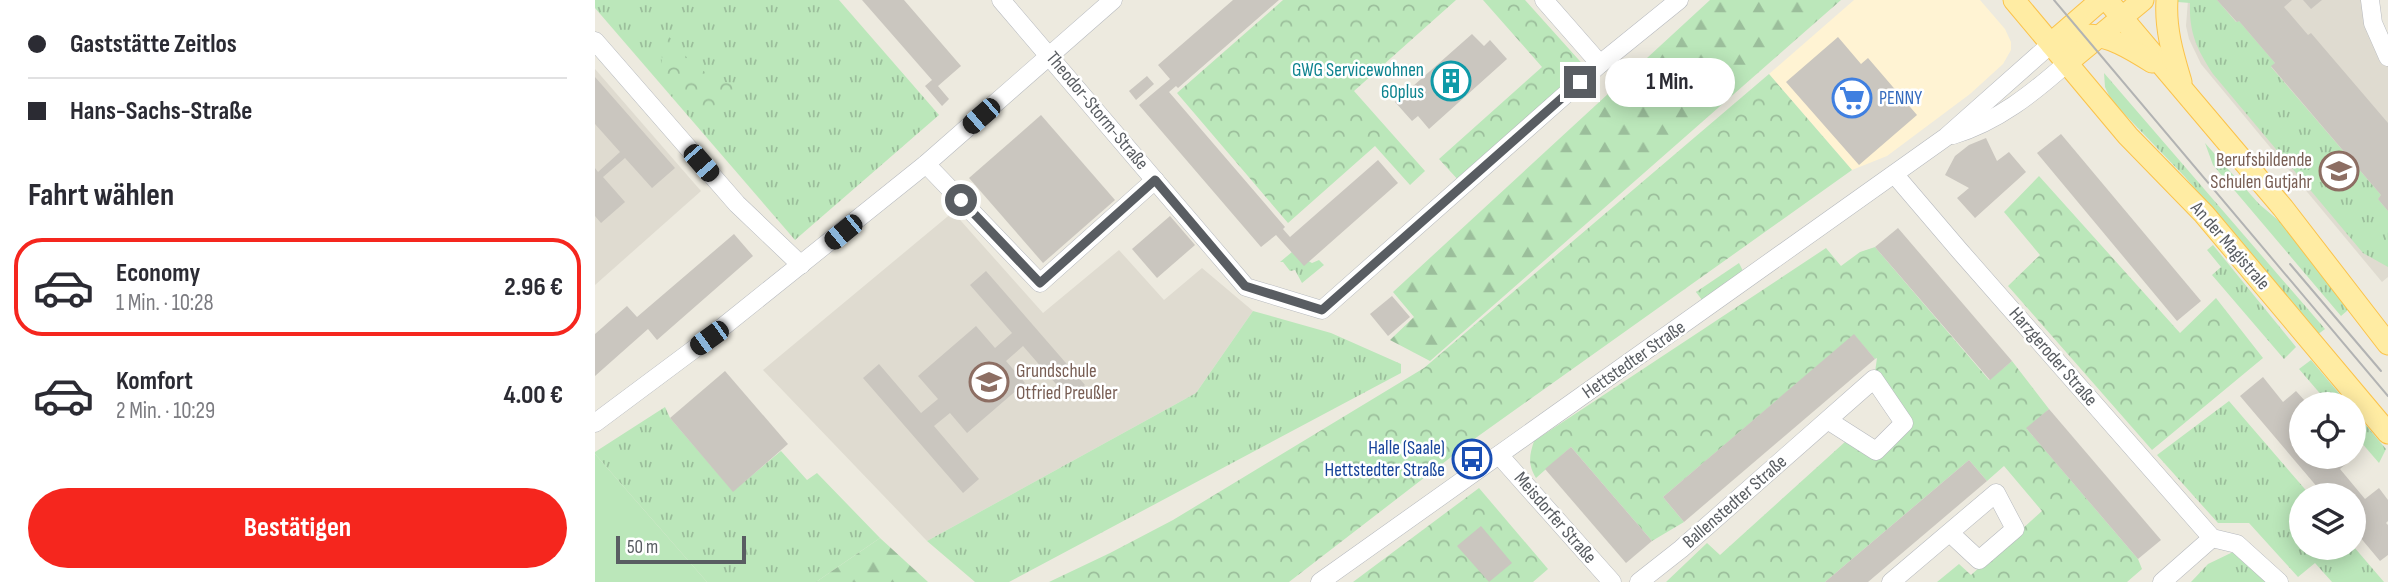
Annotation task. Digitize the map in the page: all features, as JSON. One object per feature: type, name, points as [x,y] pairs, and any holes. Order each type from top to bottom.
[{"type":"main road","name":"An der Magistrale","points":[[2014,0],[2128,136],[2204,214],[2388,433]]},
{"type":"main road","points":[[2051,44],[2101,0]]},
{"type":"main road","points":[[2107,0],[2283,208],[2388,344]]},
{"type":"main road","points":[[2067,63],[2143,0]]},
{"type":"main road","points":[[2167,0],[2170,42],[2178,83]]},
{"type":"main road","points":[[2051,44],[2084,35],[2097,37],[2134,52],[2178,83]]},
{"type":"street","name":"Theodor-Storm-Straße","points":[[1001,0],[1245,286],[1322,310],[1600,64]]},
{"type":"street","points":[[595,423],[709,338],[926,164],[1114,0]]},
{"type":"street","points":[[1544,0],[1600,64],[1678,0]]},
{"type":"street","points":[[2370,0],[2373,23],[2388,57]]},
{"type":"street","points":[[595,41],[737,204],[801,265]]},
{"type":"street","name":"Hettstedter Straße","points":[[1320,582],[1947,137],[2051,44]]},
{"type":"street","name":"Hettstedter Straße","points":[[1947,137],[1985,125],[2043,84],[2067,63]]},
{"type":"street","points":[[926,164],[1040,283],[1155,180]]},
{"type":"street","name":"Harzgeroder Straße","points":[[1895,175],[2212,538],[2238,544],[2279,582]]},
{"type":"street","name":"Ballenstedter Straße","points":[[1639,582],[1829,421]]},
{"type":"street","name":"Meisdorfer Straße","points":[[1499,455],[1612,582]]},
{"type":"street","points":[[1891,582],[1949,533]]},
{"type":"street","points":[[2162,582],[2212,538]]},
{"type":"shaded area","points":[[1854,0],[1980,0],[2005,29],[2011,42],[2011,50],[2003,64],[1970,94],[1887,156],[1852,170],[1769,74]]},
{"type":"shaded area","name":"Berufsbildende Schulen Gutjahr","points":[[2188,0],[2370,0],[2388,57],[2388,277],[2382,282],[2201,64],[2186,26]]},
{"type":"shaded area","points":[[595,69],[701,191],[595,285]]},
{"type":"shaded area","name":"Grundschule Otfried Preußler","points":[[953,212],[1043,313],[1119,250],[1164,300],[1202,268],[1253,311],[1196,393],[927,541],[763,370]]},
{"type":"green space","points":[[595,0],[839,0],[939,115],[795,240],[595,8]]},
{"type":"green space","points":[[1283,0],[1456,0],[1354,91],[1425,171],[1410,185],[1375,146],[1288,223],[1177,93]]},
{"type":"green space","points":[[1483,0],[1525,0],[1587,69],[1460,182],[1439,159],[1542,67]]},
{"type":"green space","points":[[1710,0],[1841,0],[1430,361],[1390,340],[1414,317],[1393,292]]},
{"type":"green space","points":[[2178,0],[2217,0],[2236,22],[2239,21],[2275,63],[2271,67],[2381,195],[2378,199],[2388,211],[2388,267],[2363,253],[2213,74],[2195,40],[2190,3]]},
{"type":"green space","points":[[668,35],[684,55],[701,69],[743,88],[728,100],[712,106],[696,105],[682,99],[670,89],[663,74],[662,56]]},
{"type":"green space","points":[[2104,73],[2325,329],[2317,335],[2185,177],[2111,100],[2105,87]]},
{"type":"green space","points":[[1769,74],[1852,170],[1477,437],[1289,582],[1049,582],[1173,520],[1424,368]]},
{"type":"green space","points":[[2205,143],[2259,204],[2291,231],[2348,310],[2341,316],[2213,165]]},
{"type":"green space","points":[[2039,176],[2180,333],[2216,298],[2263,358],[2152,450],[2008,286],[2040,255],[2004,212]]},
{"type":"green space","points":[[2213,245],[2296,347],[2284,359],[2212,275],[2221,267],[2207,250]]},
{"type":"green space","points":[[1875,247],[1989,380],[2012,361],[2049,409],[2027,429],[2138,559],[2142,569],[2127,582],[1937,582],[1959,564],[1971,575],[2042,511],[2004,466],[1987,481],[1969,460],[1825,582],[1666,582],[1707,543],[1720,555],[1846,441],[1876,451],[1902,421],[1874,379],[1877,358],[1875,359],[1854,335],[1663,497],[1684,522],[1652,541],[1571,447],[1536,478],[1530,460],[1534,441],[1826,248],[1841,266],[1860,252]]},
{"type":"green space","points":[[1292,252],[1312,263],[1319,260],[1324,265],[1302,283],[1295,270],[1290,271],[1280,262]]},
{"type":"green space","points":[[1739,263],[1743,271],[1702,300],[1696,292]]},
{"type":"green space","points":[[1253,311],[1331,333],[1401,364],[1401,373],[1009,582],[975,582],[927,541],[1196,393]]},
{"type":"green space","points":[[2311,360],[2338,392],[2319,392],[2299,369]]},
{"type":"green space","points":[[2229,401],[2300,483],[2289,483],[2289,560],[2365,560],[2384,582],[2332,582],[2315,563],[2298,577],[2249,523],[2218,523],[2157,455]]},
{"type":"green space","points":[[665,407],[670,418],[733,491],[781,451],[807,480],[817,473],[880,538],[816,582],[707,582],[595,454]]},
{"type":"green space","points":[[2366,425],[2386,449],[2379,463],[2366,448]]},
{"type":"green space","points":[[595,454],[707,582],[595,582]]},
{"type":"green space","points":[[1479,488],[1548,569],[1533,582],[1353,582]]},
{"type":"green space","points":[[880,538],[928,582],[816,582]]},
{"type":"green space","points":[[2235,551],[2268,582],[2191,582],[2208,564]]},
{"type":"building","points":[[862,0],[904,0],[961,66],[938,86],[949,99],[942,106],[925,86],[932,80]]},
{"type":"building","points":[[1233,0],[1279,0],[1178,88],[1176,86],[1169,92],[1285,227],[1283,229],[1290,237],[1378,160],[1398,183],[1304,266],[1276,235],[1261,247],[1139,105],[1170,79],[1158,65]]},
{"type":"building","points":[[2217,0],[2292,0],[2284,7],[2308,35],[2311,33],[2388,123],[2388,211],[2378,199],[2381,195],[2271,66],[2275,63]]},
{"type":"building","points":[[2303,0],[2322,0],[2311,9]]},
{"type":"building","name":"GWG Servicewohnen 60plus","points":[[1472,34],[1484,46],[1490,40],[1507,59],[1429,129],[1418,116],[1412,121],[1395,102]]},
{"type":"building","name":"PENNY","points":[[1838,37],[1861,64],[1868,58],[1917,115],[1859,165],[1786,82]]},
{"type":"building","points":[[1147,76],[1154,84],[1136,100],[1129,91]]},
{"type":"building","points":[[595,77],[675,168],[652,188],[625,158],[603,177],[625,202],[601,223],[595,216],[595,168],[598,172],[620,152],[595,124]]},
{"type":"building","points":[[1041,115],[1115,200],[1043,263],[969,178]]},
{"type":"building","points":[[2061,134],[2201,301],[2177,321],[2037,153]]},
{"type":"building","points":[[1986,138],[1997,161],[2009,152],[2026,172],[1975,218],[1957,198],[1969,188],[1945,175],[1955,156],[1969,145]]},
{"type":"building","points":[[1170,216],[1195,245],[1157,278],[1132,249]]},
{"type":"building","points":[[1898,228],[2012,361],[1990,380],[1875,247]]},
{"type":"building","points":[[734,234],[753,256],[657,340],[648,329],[595,376],[595,334],[627,306],[637,317]]},
{"type":"building","points":[[986,271],[1085,385],[1069,399],[1023,346],[1006,361],[1025,383],[967,433],[950,413],[934,426],[979,479],[963,493],[863,378],[879,364],[921,413],[938,399],[918,376],[976,326],[995,348],[1012,333],[970,285]]},
{"type":"building","points":[[1392,296],[1410,317],[1388,336],[1370,314]]},
{"type":"building","points":[[1854,334],[1875,359],[1684,522],[1663,497]]},
{"type":"building","points":[[725,371],[788,444],[733,492],[670,418]]},
{"type":"building","points":[[2263,377],[2283,402],[2289,397],[2289,454],[2240,396]]},
{"type":"building","points":[[2049,409],[2161,540],[2138,559],[2026,428]]},
{"type":"building","points":[[1571,447],[1652,541],[1626,563],[1545,469]]},
{"type":"building","points":[[1969,460],[1987,481],[1868,582],[1825,582]]},
{"type":"building","points":[[2302,469],[2340,469],[2352,483],[2314,483]]},
{"type":"building","points":[[2379,488],[2388,500],[2388,555],[2380,561],[2366,544],[2366,498]]},
{"type":"building","points":[[1481,526],[1512,563],[1489,582],[1457,546]]},
{"type":"tram line","points":[[2054,0],[2388,396]]},
{"type":"tram line","points":[[2290,264],[2381,371]]},
{"type":"place","name":"GWG Servicewohnen 60plus","points":[[1451,81]]},
{"type":"place","name":"PENNY","points":[[1852,98]]},
{"type":"place","name":"Berufsbildende Schulen Gutjahr","points":[[2339,171]]},
{"type":"place","name":"Grundschule Otfried Preußler","points":[[989,382]]},
{"type":"place","name":"Halle (Saale) Hettstedter Straße","points":[[1472,459]]},
{"type":"route","points":[[961,200],[1040,283],[1155,180],[1245,286],[1322,310],[1580,82]]}]
